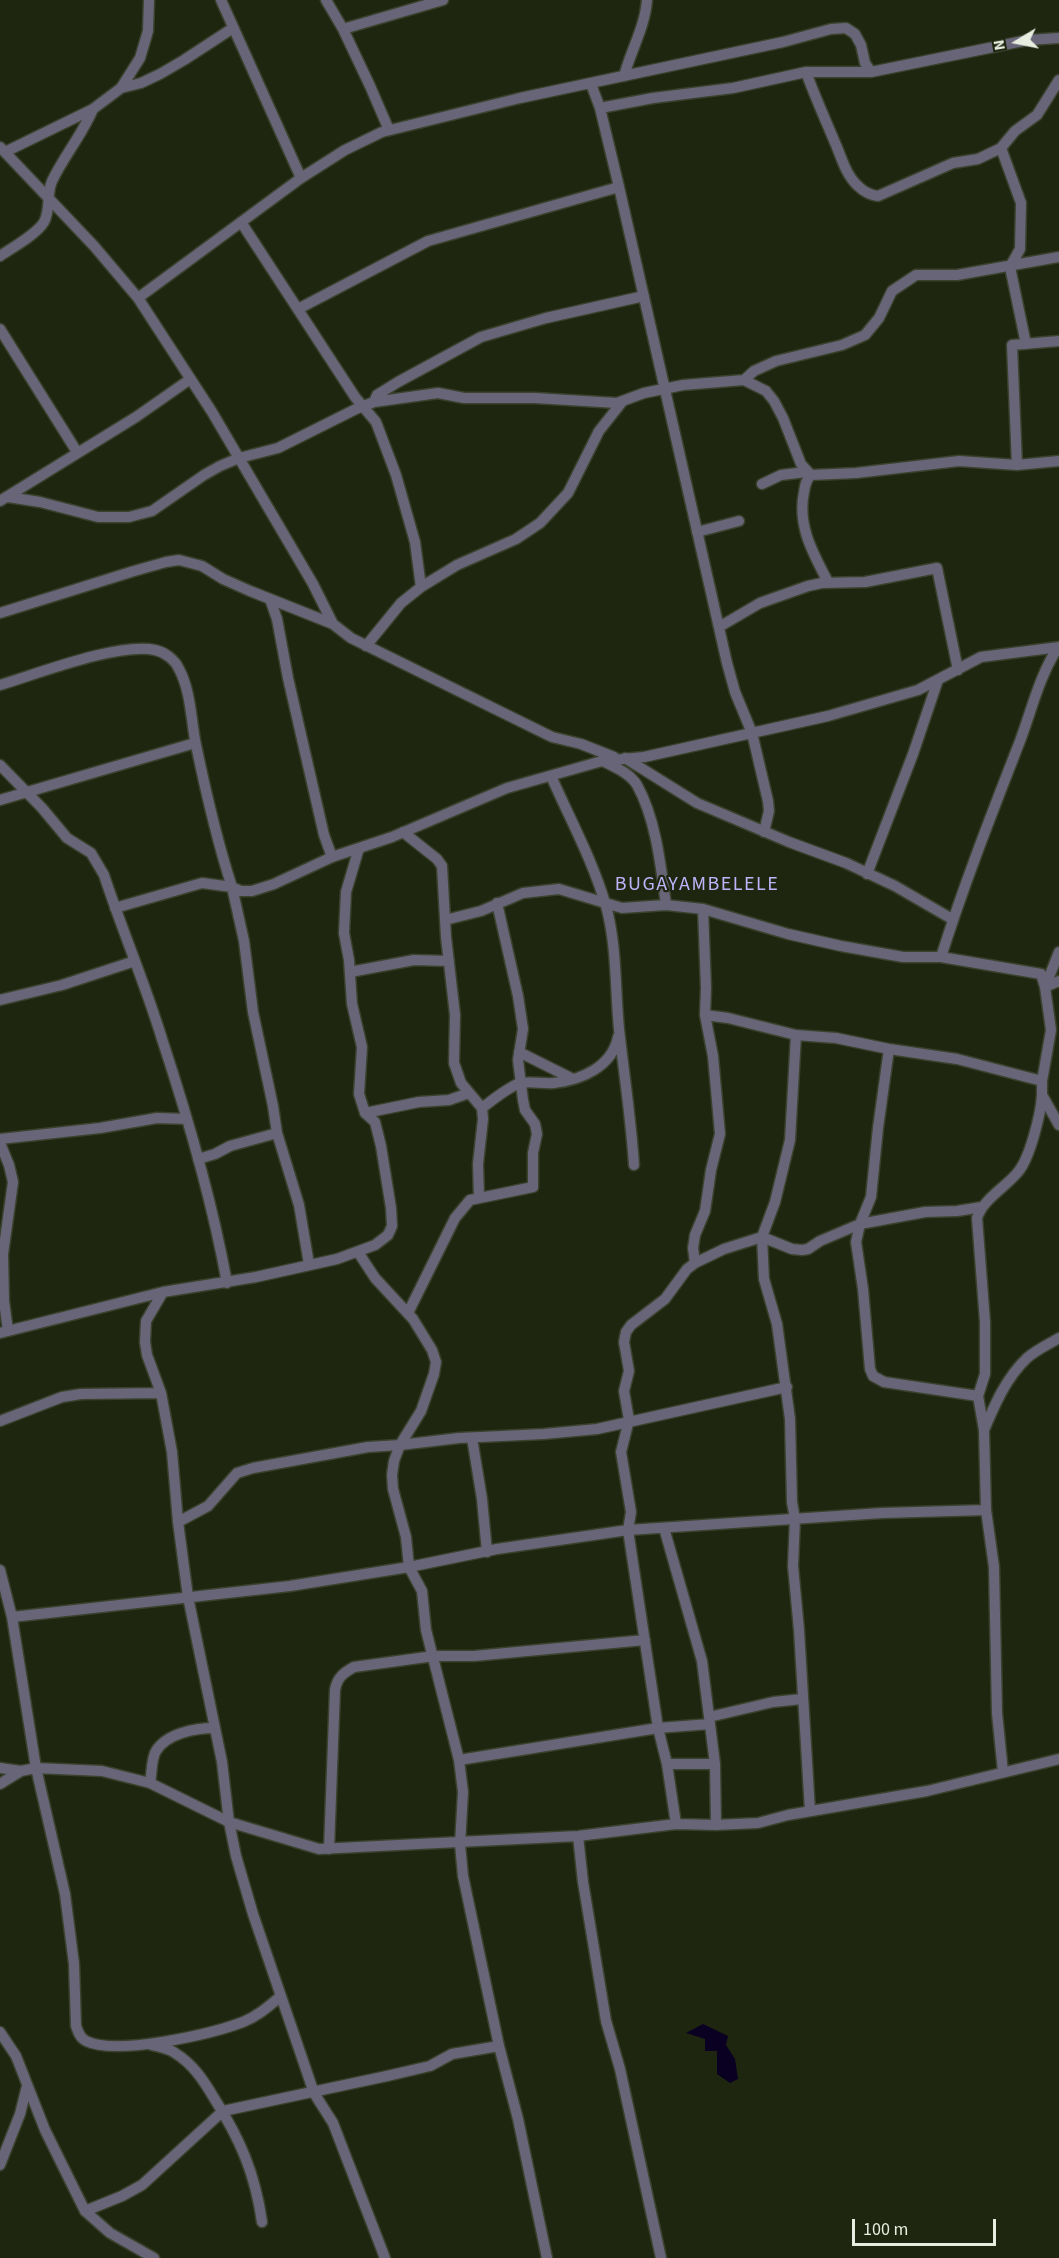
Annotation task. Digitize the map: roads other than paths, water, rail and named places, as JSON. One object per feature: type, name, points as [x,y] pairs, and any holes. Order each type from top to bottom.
[{"type":"street","points":[[148,0],[147,31],[140,58],[121,88],[93,109],[3,150],[47,195],[138,298],[189,380],[212,412],[313,584],[333,624]]},
{"type":"street","points":[[221,0],[301,178]]},
{"type":"street","points":[[326,0],[343,29],[388,130]]},
{"type":"street","points":[[343,29],[443,0]]},
{"type":"street","points":[[624,76],[646,16],[647,0]]},
{"type":"street","points":[[121,88],[141,83],[168,69],[232,28]]},
{"type":"street","points":[[138,298],[301,178],[345,150],[388,130],[520,98],[839,28],[850,31],[859,39],[865,63],[871,72]]},
{"type":"street","points":[[600,108],[653,98],[733,88],[806,72],[871,72],[1028,40],[1059,38]]},
{"type":"street","points":[[806,72],[844,166],[856,185],[871,195],[878,196],[953,164],[978,159],[1001,148],[1015,131],[1037,115],[1059,80]]},
{"type":"street","points":[[591,84],[600,108],[619,188],[663,389],[735,692],[752,733],[768,801],[769,811],[764,832]]},
{"type":"street","points":[[0,256],[37,230],[44,222],[48,208],[47,195],[51,183],[86,125],[93,109]]},
{"type":"street","points":[[1001,148],[1021,203],[1020,249],[1010,267],[1026,344]]},
{"type":"street","points":[[298,309],[428,241],[619,188]]},
{"type":"street","points":[[241,222],[355,397],[368,404],[438,393],[471,398],[622,402],[644,393],[663,389],[744,380],[766,392],[774,401],[809,473],[802,499],[801,521],[828,582]]},
{"type":"street","points":[[744,380],[754,371],[776,361],[855,341],[879,318],[891,291],[916,275],[957,275],[1059,257]]},
{"type":"street","points":[[4,499],[40,502],[98,517],[129,517],[152,511],[204,475],[239,458],[278,448],[368,404],[398,382],[481,338],[546,318],[644,296]]},
{"type":"street","points":[[0,329],[76,452]]},
{"type":"street","points":[[1017,465],[1012,345],[1059,341]]},
{"type":"street","points":[[4,499],[76,452],[136,417],[189,380]]},
{"type":"street","points":[[366,646],[401,603],[421,586],[457,565],[516,538],[540,523],[568,493],[599,431],[622,402]]},
{"type":"street","points":[[368,404],[399,483],[415,542],[421,586]]},
{"type":"street","points":[[762,483],[781,475],[856,473],[959,462],[1017,465],[1059,461]]},
{"type":"street","points":[[698,532],[739,521]]},
{"type":"street","points":[[0,613],[166,562],[179,560],[202,566],[223,579],[333,624],[351,639],[552,736],[621,758],[697,803],[764,832],[846,863],[895,886],[952,919]]},
{"type":"street","points":[[719,627],[760,603],[808,586],[828,582],[865,582],[938,568],[958,670]]},
{"type":"street","points":[[270,599],[277,620],[324,835],[332,857]]},
{"type":"street","points":[[115,908],[202,884],[232,887],[241,891],[252,891],[274,885],[332,857],[403,832],[507,788],[602,761],[644,757],[828,716],[903,694],[938,680],[981,657],[1058,647]]},
{"type":"street","points":[[941,957],[952,919],[1025,729],[1038,686],[1058,647]]},
{"type":"street","points":[[0,685],[104,654],[138,649],[164,652],[179,669],[244,941],[253,1012],[277,1133],[299,1205],[309,1264]]},
{"type":"street","points":[[867,874],[913,754],[938,680]]},
{"type":"street","points":[[0,800],[195,743]]},
{"type":"street","points":[[602,761],[625,773],[638,785],[655,838],[666,905]]},
{"type":"street","points":[[1,767],[67,838],[84,848],[96,859],[104,874],[187,1119],[220,1248],[226,1283]]},
{"type":"street","points":[[551,776],[578,835],[605,904],[614,946],[619,1030],[634,1165]]},
{"type":"street","points":[[403,832],[437,859],[442,866],[455,1014],[454,1063],[461,1083],[482,1108],[478,1164],[479,1198]]},
{"type":"street","points":[[187,1119],[157,1118],[0,1141],[13,1182],[3,1254],[4,1332],[163,1292],[226,1283],[309,1264],[358,1252],[385,1239],[392,1226],[391,1208],[375,1122],[365,1113],[359,1094],[362,1047],[352,1004],[344,933],[346,891],[359,848]]},
{"type":"street","points":[[445,920],[481,910],[523,893],[559,889],[605,904],[635,908],[666,905],[703,909],[788,934],[903,957],[941,957],[1041,974],[1051,1030],[1042,1082],[1041,1112],[1022,1167],[982,1206],[977,1223],[984,1286],[985,1374],[978,1396],[984,1430],[986,1510],[994,1567],[997,1713],[1003,1772]]},
{"type":"street","points":[[408,1313],[455,1218],[470,1200],[533,1187],[537,1134],[535,1124],[525,1110],[520,1083],[519,1052],[523,1029],[497,903]]},
{"type":"street","points":[[694,1263],[695,1235],[705,1212],[711,1170],[720,1134],[712,1056],[705,1015],[703,909]]},
{"type":"street","points":[[1045,987],[1059,952]]},
{"type":"street","points":[[350,972],[414,960],[449,961]]},
{"type":"street","points":[[0,1000],[62,985],[135,961]]},
{"type":"street","points":[[1045,987],[1059,981]]},
{"type":"street","points":[[705,1015],[728,1018],[796,1035],[836,1038],[957,1059],[1042,1082]]},
{"type":"street","points":[[482,1108],[520,1083],[556,1083],[586,1075],[603,1064],[616,1047],[619,1030]]},
{"type":"street","points":[[796,1035],[790,1140],[775,1202],[762,1237],[764,1279],[777,1324],[787,1387],[795,1519],[793,1566],[800,1640],[810,1811]]},
{"type":"street","points":[[889,1049],[878,1128],[872,1197],[860,1224],[856,1242],[863,1289],[868,1352],[873,1376],[884,1382],[899,1385],[978,1396]]},
{"type":"street","points":[[519,1052],[571,1078]]},
{"type":"street","points":[[365,1113],[419,1102],[449,1100],[469,1093]]},
{"type":"street","points":[[1042,1095],[1059,1125]]},
{"type":"street","points":[[198,1159],[230,1146],[277,1133]]},
{"type":"street","points":[[676,1824],[667,1764],[658,1728],[628,1530],[631,1512],[621,1452],[628,1420],[624,1391],[629,1371],[624,1342],[626,1332],[631,1325],[665,1299],[694,1263],[736,1244],[762,1237],[792,1249],[802,1250],[860,1224],[925,1212],[957,1211],[982,1206]]},
{"type":"street","points":[[358,1252],[375,1278],[408,1313],[432,1350],[436,1362],[421,1411],[400,1445],[392,1474],[393,1489],[406,1536],[409,1567],[422,1591],[426,1630],[459,1760],[463,1792],[460,1844],[463,1876],[547,2258]]},
{"type":"street","points":[[163,1292],[146,1321],[147,1355],[161,1393],[172,1452],[178,1522],[189,1597],[215,1728],[229,1822],[243,1883],[314,2093],[333,2123],[385,2258]]},
{"type":"street","points":[[984,1430],[997,1399],[1015,1372],[1028,1357],[1059,1338]]},
{"type":"street","points":[[178,1522],[208,1506],[234,1476],[241,1472],[369,1447],[597,1429],[628,1420],[688,1410],[787,1387]]},
{"type":"street","points":[[0,1421],[62,1397],[81,1394],[161,1393]]},
{"type":"street","points":[[472,1438],[488,1552]]},
{"type":"street","points":[[12,1617],[290,1586],[628,1530],[882,1513],[986,1510]]},
{"type":"street","points":[[664,1528],[698,1644],[715,1764],[716,1825]]},
{"type":"street","points":[[0,1570],[12,1617],[36,1768],[66,1905],[74,1964],[76,2026],[79,2034],[84,2040],[110,2047],[217,2031],[252,2017],[281,1996]]},
{"type":"street","points":[[329,1849],[331,1766],[337,1680],[354,1667],[434,1656],[474,1656],[645,1640]]},
{"type":"street","points":[[459,1760],[709,1720],[773,1702],[802,1700]]},
{"type":"street","points":[[150,1783],[154,1757],[161,1746],[194,1729],[215,1728]]},
{"type":"street","points":[[0,1768],[21,1771],[36,1768],[102,1772],[150,1783],[229,1822],[307,1847],[329,1849],[460,1844],[578,1836],[676,1824],[758,1824],[810,1811],[927,1791],[1059,1759]]},
{"type":"street","points":[[667,1764],[715,1764]]},
{"type":"street","points":[[0,1784],[21,1771]]},
{"type":"street","points":[[578,1836],[583,1882],[606,2021],[620,2070],[661,2258]]},
{"type":"street","points":[[0,2032],[16,2056],[45,2130],[85,2211],[110,2233],[154,2258]]},
{"type":"street","points":[[146,2043],[170,2050],[195,2069],[223,2111],[244,2151],[253,2175],[262,2222]]},
{"type":"street","points":[[85,2211],[142,2185],[223,2111],[430,2066],[452,2054],[499,2046]]},
{"type":"street","points":[[0,2165],[20,2115],[27,2086]]},
{"type":"district","name":"BUGAYAMBELELE","points":[[697,886]]}]
